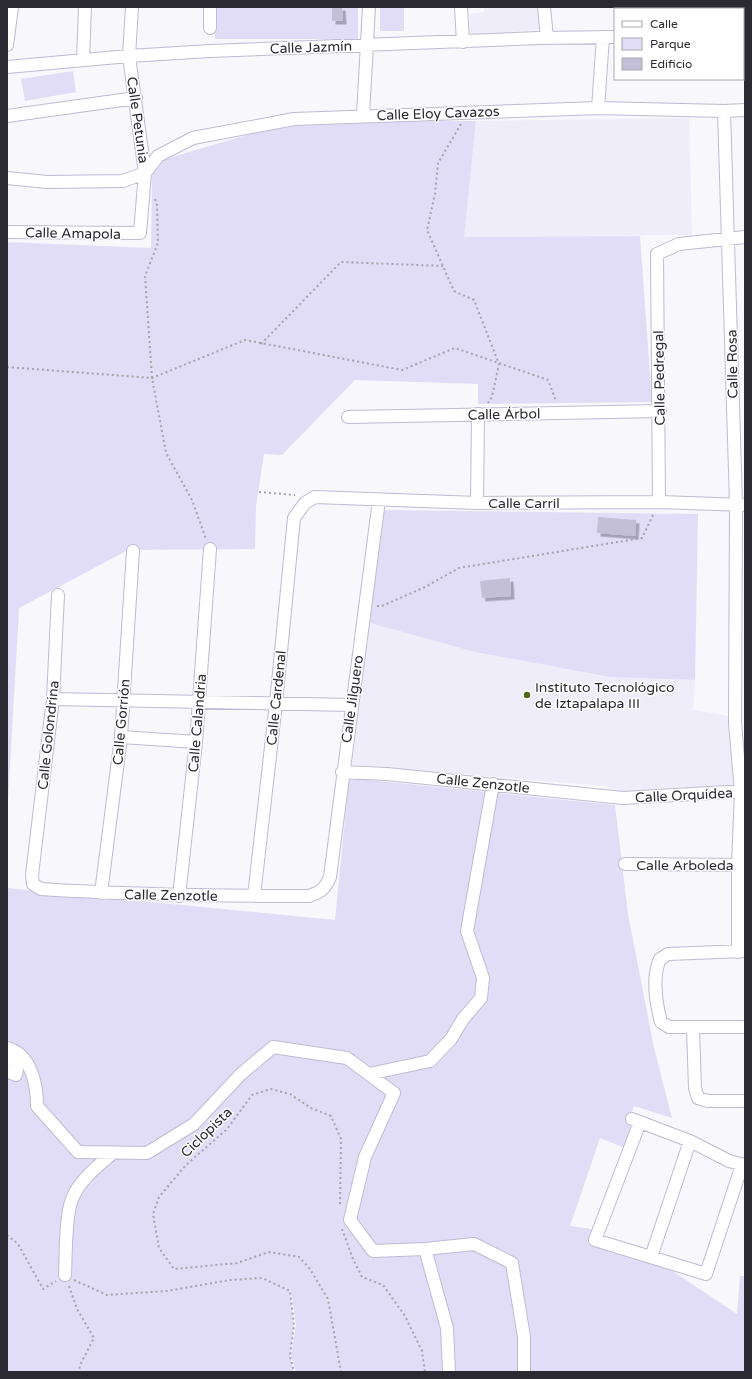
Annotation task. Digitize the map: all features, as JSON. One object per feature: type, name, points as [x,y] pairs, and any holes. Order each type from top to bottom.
[{"type":"street","points":[[7,45],[12,7]]},
{"type":"street","points":[[83,60],[85,7]]},
{"type":"street","name":"Calle Petunia","points":[[132,7],[129,56],[136,98],[145,173],[140,233]]},
{"type":"street","points":[[210,7],[210,28]]},
{"type":"street","points":[[363,116],[369,7]]},
{"type":"street","points":[[461,7],[463,42]]},
{"type":"street","points":[[544,7],[547,38]]},
{"type":"street","name":"Calle Jazmín","points":[[7,67],[129,56],[547,38],[614,37]]},
{"type":"street","points":[[598,108],[602,38]]},
{"type":"street","points":[[7,116],[136,98]]},
{"type":"street","name":"Calle Eloy Cavazos","points":[[145,173],[158,156],[192,138],[294,118],[469,111],[598,108],[724,111],[745,110]]},
{"type":"street","name":"Calle Rosa","points":[[724,111],[740,505],[740,724],[743,791],[741,865],[742,952]]},
{"type":"street","points":[[7,178],[47,182],[123,181],[145,173]]},
{"type":"street","name":"Calle Amapola","points":[[7,232],[140,233]]},
{"type":"street","points":[[729,239],[745,237]]},
{"type":"street","name":"Calle Pedregal","points":[[659,502],[660,411],[657,254],[679,244],[729,239]]},
{"type":"street","name":"Calle Árbol","points":[[348,417],[660,411]]},
{"type":"street","points":[[477,503],[478,414]]},
{"type":"street","name":"Calle Carril","points":[[310,500],[379,500],[477,503],[659,502],[740,505]]},
{"type":"street","name":"Calle Cardenal","points":[[254,896],[276,703],[294,518],[310,500]]},
{"type":"street","name":"Calle Jilguero","points":[[318,893],[326,888],[330,877],[342,772],[379,500]]},
{"type":"street","name":"Calle Calandria","points":[[179,896],[196,742],[210,549]]},
{"type":"street","name":"Calle Gorrión","points":[[101,893],[121,737],[133,551]]},
{"type":"street","name":"Calle Golondrina","points":[[32,875],[53,699],[58,595]]},
{"type":"street","points":[[53,699],[124,699],[352,705]]},
{"type":"street","points":[[121,737],[196,742]]},
{"type":"street","name":"Calle Zenzotle","points":[[342,772],[388,774],[623,798]]},
{"type":"street","points":[[369,1074],[430,1061],[451,1040],[463,1019],[481,998],[483,978],[467,931],[493,784]]},
{"type":"street","name":"Calle Orquídea","points":[[623,798],[743,791]]},
{"type":"street","name":"Calle Arboleda","points":[[625,864],[741,865]]},
{"type":"street","name":"Calle Zenzotle","points":[[32,875],[33,884],[41,889],[101,893],[179,896],[309,896],[318,893]]},
{"type":"street","points":[[742,952],[668,954],[660,959],[656,968],[658,1013],[661,1022],[668,1027],[745,1027]]},
{"type":"street","points":[[693,1028],[695,1088],[698,1098],[708,1101],[745,1101]]},
{"type":"street","points":[[7,1048],[16,1050],[33,1074],[37,1089],[37,1106],[78,1152],[147,1154],[194,1124],[241,1074],[273,1047],[347,1058],[394,1093],[364,1157],[350,1220],[373,1251],[425,1250],[474,1244],[512,1263],[524,1338],[524,1372]]},
{"type":"street","points":[[7,1058],[18,1062],[16,1075],[7,1071]]},
{"type":"street","points":[[636,1121],[690,1141],[729,1161],[744,1165],[706,1274],[595,1240],[636,1121]]},
{"type":"street","points":[[651,1257],[690,1141]]},
{"type":"street","points":[[66,1275],[68,1219],[72,1199],[87,1176],[113,1153]]},
{"type":"street","points":[[425,1250],[447,1328],[449,1372]]},
{"type":"path","points":[[469,111],[438,163],[435,194],[427,230],[454,291],[474,300],[499,364],[492,397],[478,414]]},
{"type":"path","points":[[153,192],[157,205],[158,243],[145,276],[152,378],[166,453],[192,500],[210,549]]},
{"type":"path","points":[[261,344],[341,262],[443,266]]},
{"type":"path","points":[[7,367],[152,378],[245,340],[402,370],[455,348],[548,380],[560,413]]},
{"type":"path","points":[[258,492],[310,500]]},
{"type":"path","points":[[364,606],[382,606],[425,587],[459,568],[642,538],[659,502]]},
{"type":"path","name":"Ciclopista","points":[[340,1206],[341,1139],[331,1116],[311,1108],[290,1094],[271,1089],[252,1095],[227,1129],[186,1165],[159,1197],[153,1214],[159,1248],[174,1269],[237,1263],[269,1252],[299,1257],[310,1269],[328,1299],[341,1372]]},
{"type":"path","points":[[341,1226],[342,1233],[362,1277],[384,1285],[405,1316],[422,1351],[425,1372]]},
{"type":"path","points":[[7,1235],[18,1244],[43,1289],[66,1275]]},
{"type":"path","points":[[66,1275],[77,1309],[94,1338],[80,1365],[79,1372]]},
{"type":"path","points":[[66,1275],[107,1295],[167,1291],[230,1280],[262,1278],[290,1291],[294,1325],[290,1356],[294,1372]]},
{"type":"shaded area","points":[[484,7],[538,7],[540,30],[470,35],[470,14],[484,12]]},
{"type":"shaded area","points":[[689,118],[692,235],[463,237],[476,121]]},
{"type":"shaded area","name":"Instituto Tecnológico de Iztapalapa III","points":[[370,623],[475,652],[610,677],[695,680],[693,710],[730,716],[739,795],[625,796],[605,786],[352,765]]},
{"type":"green space","points":[[215,7],[358,7],[358,39],[215,39]]},
{"type":"green space","points":[[380,7],[404,7],[404,31],[380,31]]},
{"type":"green space","points":[[73,71],[76,92],[25,101],[21,79]]},
{"type":"green space","points":[[418,121],[476,121],[464,237],[640,236],[652,402],[478,404],[478,384],[355,380],[282,455],[264,454],[256,506],[255,549],[128,550],[19,608],[7,820],[7,242],[151,248],[152,172],[162,160],[257,132],[296,126]]},
{"type":"green space","points":[[382,510],[698,514],[695,680],[610,677],[475,652],[370,623]]},
{"type":"green space","points":[[349,778],[615,805],[628,914],[654,1048],[672,1118],[634,1106],[628,1124],[632,1125],[625,1148],[600,1138],[570,1226],[592,1229],[587,1242],[656,1260],[737,1314],[740,1276],[745,1276],[745,1372],[296,1372],[291,1356],[296,1325],[291,1291],[279,1285],[290,1291],[294,1325],[290,1356],[294,1372],[7,1372],[7,888],[335,920]]},
{"type":"building","points":[[332,7],[342,7],[343,21],[332,21]]},
{"type":"building","points":[[598,517],[636,520],[635,536],[597,533]]},
{"type":"building","points":[[510,578],[511,596],[482,598],[480,581]]},
{"type":"place","name":"Instituto Tecnológico de Iztapalapa III","points":[[527,695]]}]
